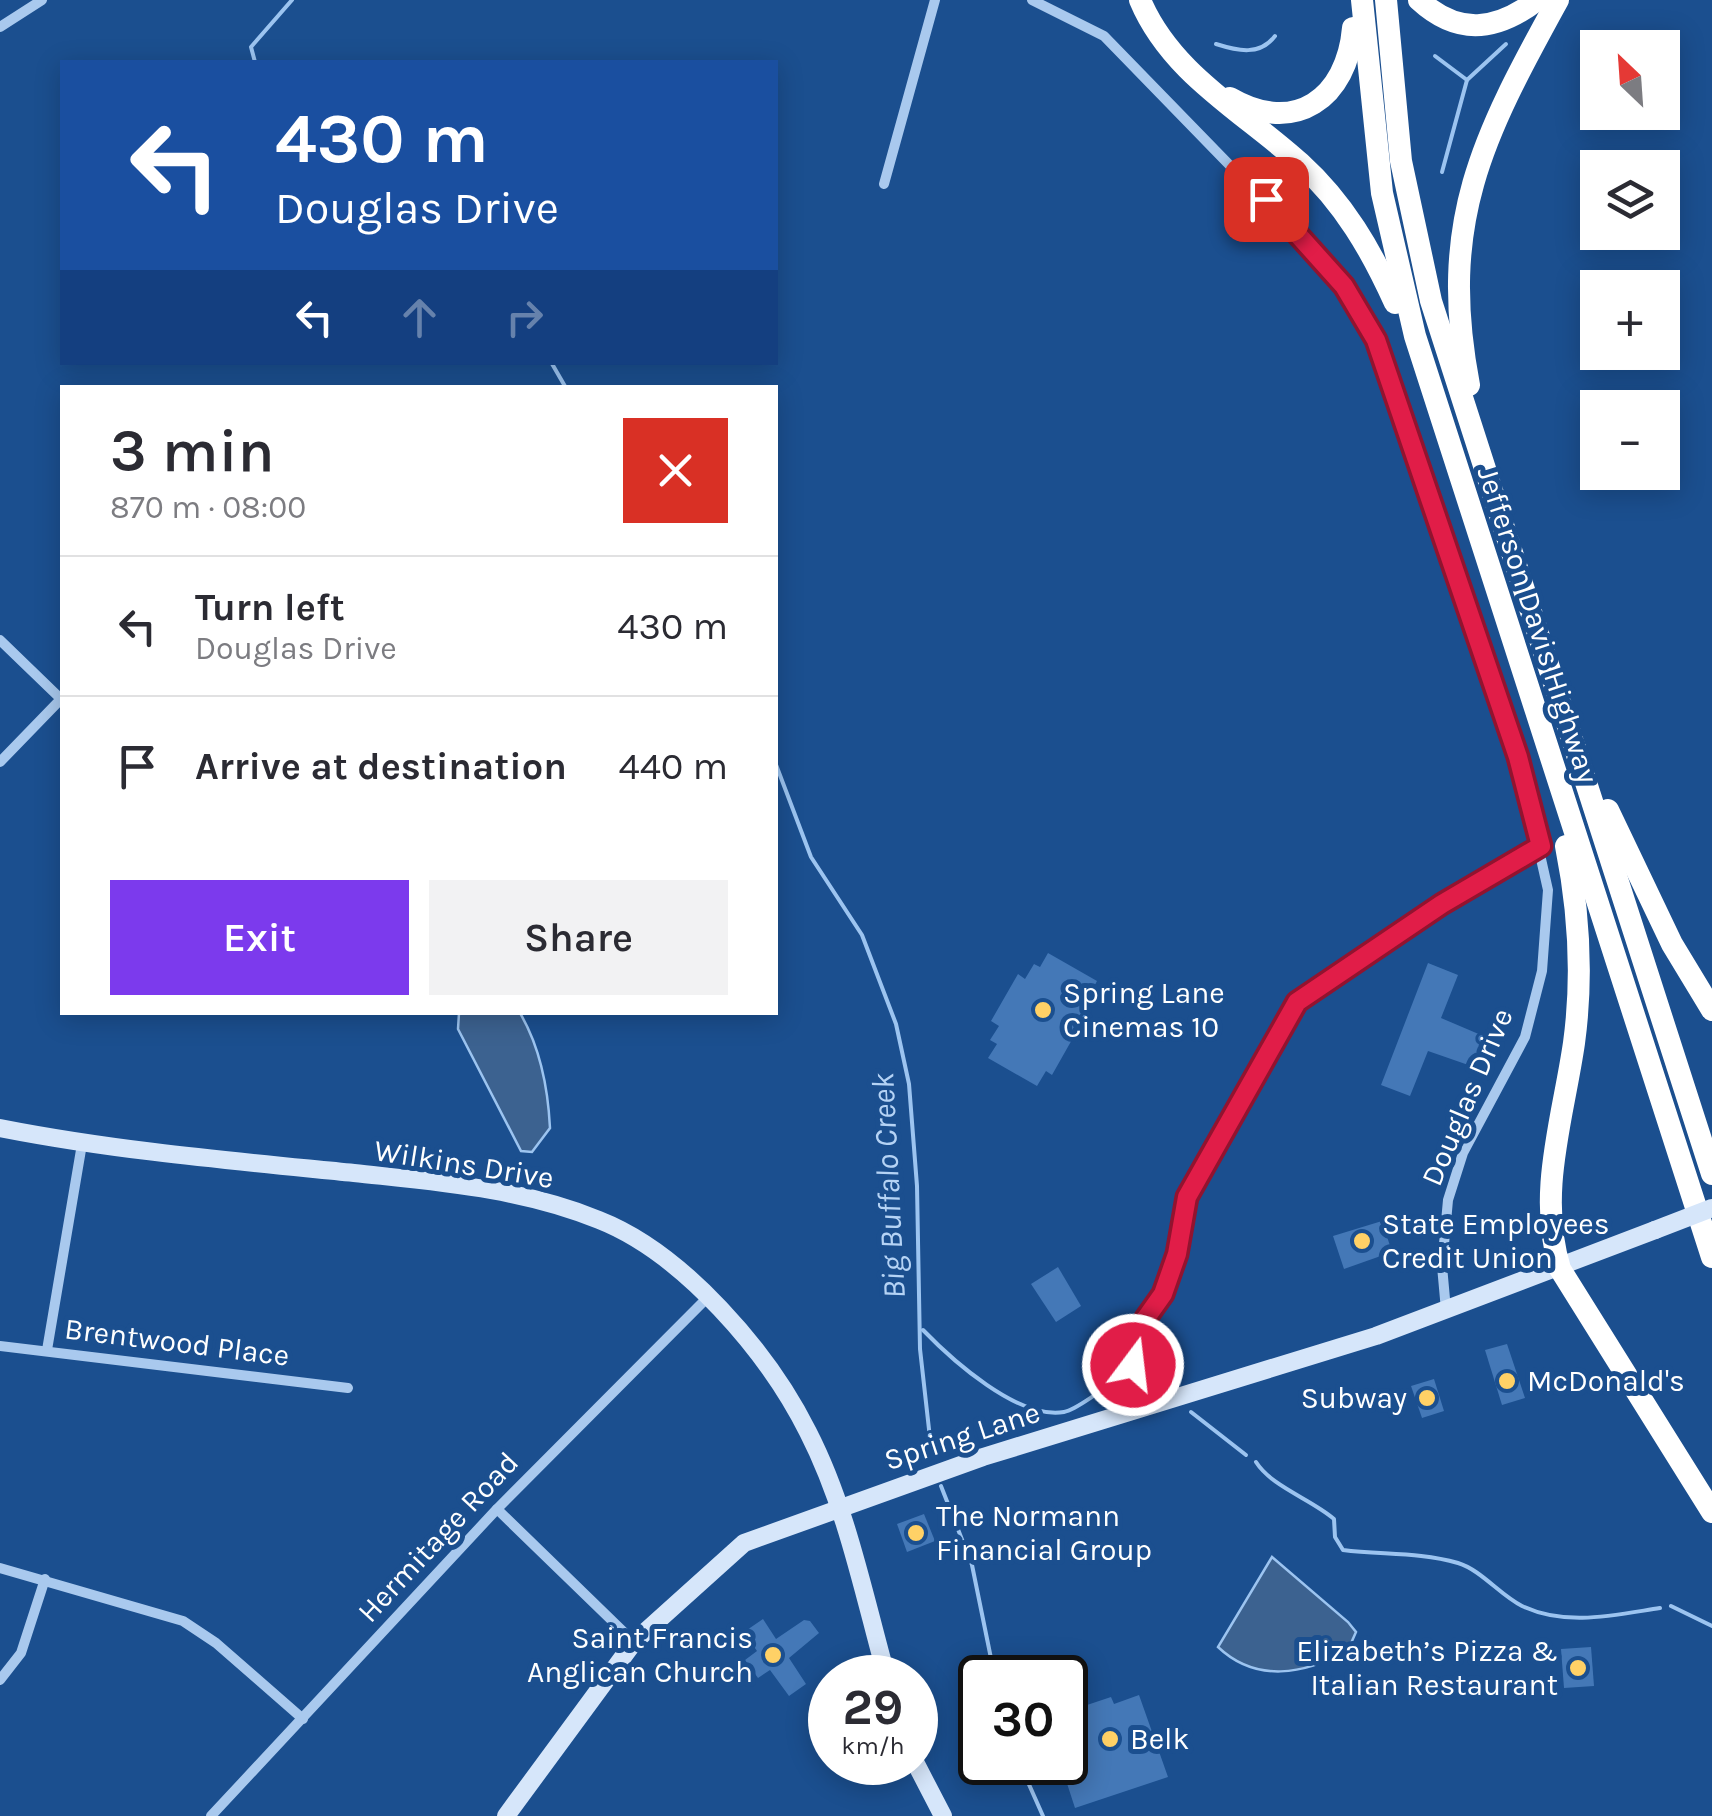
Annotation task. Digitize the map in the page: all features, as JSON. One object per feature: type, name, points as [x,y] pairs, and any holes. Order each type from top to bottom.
[{"type":"highway","points":[[1140,0],[1170,50],[1331,195],[1363,237],[1415,336]]},
{"type":"highway","points":[[1204,82],[1239,103],[1269,112],[1297,113],[1316,103],[1342,76],[1350,56],[1352,0]]},
{"type":"highway","name":"Jefferson Davis Highway","points":[[1362,0],[1382,193],[1415,336],[1712,1257]]},
{"type":"highway","name":"Jefferson Davis Highway","points":[[1386,0],[1394,104],[1408,203],[1431,301],[1712,1174]]},
{"type":"highway","points":[[1419,0],[1446,21],[1470,27],[1496,25],[1537,0]]},
{"type":"highway","points":[[1473,438],[1474,409],[1458,304],[1459,250],[1468,194],[1498,109],[1558,0]]},
{"type":"highway","points":[[1564,716],[1672,944],[1712,1010]]},
{"type":"highway","points":[[1560,788],[1558,816],[1578,919],[1580,980],[1549,1199],[1550,1237],[1560,1269],[1712,1512]]},
{"type":"street","points":[[0,27],[42,0]]},
{"type":"street","points":[[884,184],[935,0]]},
{"type":"street","name":"Douglas Drive","points":[[1032,0],[1104,36],[1303,240],[1364,317],[1413,441],[1518,757],[1548,890],[1542,971],[1525,1038],[1463,1153],[1448,1200],[1442,1266],[1446,1311]]},
{"type":"street","points":[[0,640],[60,698]]},
{"type":"street","points":[[0,762],[60,700]]},
{"type":"street","points":[[1138,1409],[1133,1365],[1146,1318],[1163,1294],[1177,1254],[1187,1197],[1297,1002],[1442,904],[1541,846]]},
{"type":"street","name":"Wilkins Drive","points":[[0,1128],[82,1144],[520,1195],[600,1220],[650,1247],[708,1297],[768,1365],[809,1433],[838,1507],[880,1655]]},
{"type":"street","points":[[47,1350],[82,1144]]},
{"type":"street","name":"Spring Lane","points":[[506,1816],[634,1642],[744,1543],[838,1507],[1446,1311],[1712,1208]]},
{"type":"street","name":"Hermitage Road","points":[[211,1816],[497,1509],[708,1297]]},
{"type":"street","points":[[1138,1409],[1116,1368],[1116,1350],[1131,1325],[1146,1318]]},
{"type":"street","name":"Brentwood Place","points":[[0,1346],[348,1388]]},
{"type":"street","points":[[497,1509],[634,1642]]},
{"type":"street","points":[[0,1568],[182,1621],[216,1643],[302,1719]]},
{"type":"street","points":[[0,1680],[22,1654],[45,1579]]},
{"type":"street","points":[[926,1785],[942,1816]]},
{"type":"water","points":[[459,1015],[521,1015],[542,1068],[550,1128],[532,1152],[521,1151],[458,1029]]},
{"type":"water","points":[[1272,1557],[1348,1622],[1356,1632],[1348,1650],[1314,1665],[1281,1671],[1248,1666],[1218,1647]]},
{"type":"building","name":"Spring Lane Cinemas 10","points":[[1048,953],[1097,981],[1089,996],[1095,999],[1052,1075],[1046,1071],[1037,1086],[988,1058],[997,1044],[990,1040],[999,1026],[991,1021],[1018,974],[1025,979],[1034,964],[1040,967]]},
{"type":"building","points":[[1428,963],[1458,975],[1441,1018],[1488,1038],[1477,1068],[1428,1051],[1410,1096],[1381,1085]]},
{"type":"building","name":"State Employees Credit Union","points":[[1382,1221],[1392,1252],[1344,1269],[1333,1236]]},
{"type":"building","points":[[1058,1267],[1081,1306],[1056,1322],[1031,1284]]},
{"type":"building","name":"McDonald's","points":[[1507,1344],[1525,1398],[1502,1405],[1485,1350]]},
{"type":"building","name":"Subway","points":[[1434,1379],[1444,1411],[1422,1418],[1411,1386]]},
{"type":"building","name":"The Normann Financial Group","points":[[924,1514],[935,1541],[907,1552],[897,1524]]},
{"type":"building","name":"Saint Francis Anglican Church","points":[[763,1619],[776,1639],[804,1620],[810,1621],[819,1633],[789,1658],[806,1684],[789,1696],[770,1670],[758,1678],[745,1660],[757,1651],[744,1632]]},
{"type":"building","name":"Elizabeth’s Pizza & Italian Restaurant","points":[[1591,1647],[1594,1686],[1564,1688],[1561,1649]]},
{"type":"building","name":"Belk","points":[[1139,1695],[1168,1777],[1075,1808],[1068,1785],[1088,1785],[1088,1705],[1111,1697],[1114,1704]]},
{"type":"waterway","name":"Big Buffalo Creek","points":[[254,60],[251,47],[292,0]]},
{"type":"waterway","points":[[1216,44],[1256,49],[1275,36]]},
{"type":"waterway","points":[[1442,172],[1467,80],[1506,44]]},
{"type":"waterway","points":[[1435,56],[1467,80]]},
{"type":"waterway","name":"Big Buffalo Creek","points":[[553,365],[564,385]]},
{"type":"waterway","name":"Big Buffalo Creek","points":[[778,770],[811,857],[862,935],[896,1024],[909,1084],[917,1186],[920,1349],[932,1456]]},
{"type":"waterway","points":[[923,1330],[987,1385],[1026,1407],[1064,1412],[1105,1389]]},
{"type":"waterway","points":[[1155,1375],[1171,1384]]},
{"type":"waterway","points":[[1191,1412],[1246,1455]]},
{"type":"waterway","points":[[1256,1462],[1272,1479],[1334,1519],[1335,1537],[1343,1550],[1415,1555],[1458,1563],[1522,1606],[1556,1616],[1591,1617],[1660,1608]]},
{"type":"waterway","name":"Big Buffalo Creek","points":[[941,1486],[972,1565],[990,1655]]},
{"type":"waterway","points":[[1671,1606],[1712,1626]]},
{"type":"waterway","name":"Big Buffalo Creek","points":[[1029,1785],[1043,1816]]},
{"type":"place","name":"Spring Lane Cinemas 10","points":[[1043,1010]]},
{"type":"place","name":"State Employees Credit Union","points":[[1362,1241]]},
{"type":"place","name":"McDonald's","points":[[1507,1381]]},
{"type":"place","name":"Subway","points":[[1427,1398]]},
{"type":"place","name":"The Normann Financial Group","points":[[916,1533]]},
{"type":"place","name":"Saint Francis Anglican Church","points":[[773,1655]]},
{"type":"place","name":"Elizabeth’s Pizza & Italian Restaurant","points":[[1578,1668]]},
{"type":"place","name":"Belk","points":[[1110,1739]]},
{"type":"route","points":[[1133,1365],[1146,1318],[1163,1294],[1177,1254],[1187,1197],[1297,1002],[1442,904],[1541,846],[1518,757],[1376,340],[1344,286],[1266,199]]}]
